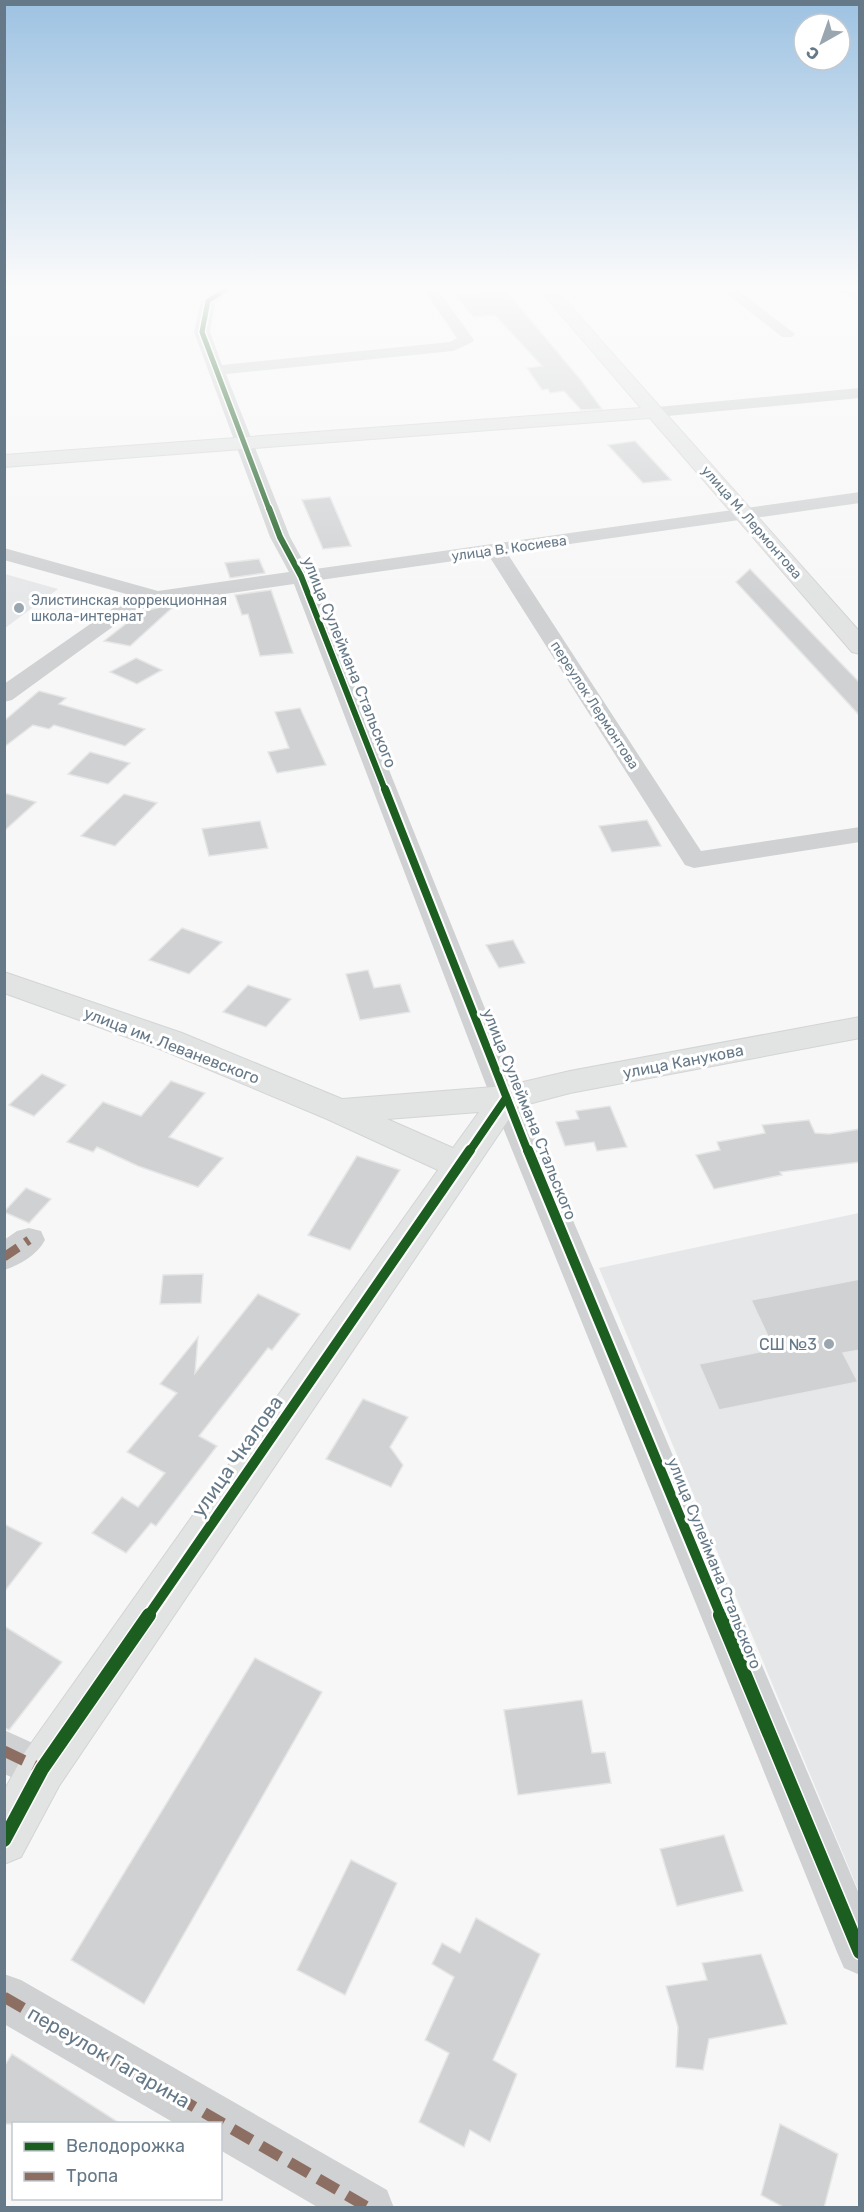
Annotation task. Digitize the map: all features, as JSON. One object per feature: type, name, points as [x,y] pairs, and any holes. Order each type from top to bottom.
[{"type":"street","name":"улица Сулеймана Стальского","points":[[225,393],[280,537],[301,576],[506,1098],[860,1952]]},
{"type":"street","name":"улица М. Лермонтова","points":[[640,393],[860,647]]},
{"type":"street","points":[[4,461],[657,412],[858,393]]},
{"type":"street","name":"улица В. Косиева","points":[[4,695],[126,608],[158,597],[860,497]]},
{"type":"street","name":"переулок Лермонтова","points":[[495,550],[694,860],[860,834]]},
{"type":"street","name":"улица В. Косиева","points":[[4,554],[158,597]]},
{"type":"street","name":"улица им. Леваневского","points":[[6,985],[171,1041],[339,1111],[460,1166]]},
{"type":"street","name":"улица Канукова","points":[[506,1098],[570,1082],[860,1027]]},
{"type":"street","name":"улица им. Леваневского","points":[[339,1111],[506,1098]]},
{"type":"street","name":"улица Чкалова","points":[[4,1840],[42,1769],[506,1098]]},
{"type":"street","points":[[4,1750],[42,1769]]},
{"type":"street","name":"переулок Гагарина","points":[[4,1997],[220,2122]]},
{"type":"street","name":"переулок Гагарина","points":[[222,2123],[369,2208]]},
{"type":"shaded area","name":"Элистинская коррекционная школа-интернат","points":[[5,574],[58,589],[5,628]]},
{"type":"shaded area","points":[[859,1213],[859,1892],[599,1268]]},
{"type":"building","points":[[566,393],[590,393],[602,409],[581,410]]},
{"type":"building","points":[[635,441],[671,480],[643,483],[608,445]]},
{"type":"building","points":[[330,497],[351,546],[323,549],[302,500]]},
{"type":"building","points":[[259,559],[265,573],[230,578],[225,563]]},
{"type":"building","points":[[750,569],[860,683],[860,716],[736,582]]},
{"type":"building","points":[[271,590],[293,653],[260,656],[248,614],[242,615],[235,595]]},
{"type":"building","points":[[172,604],[174,606],[130,646],[104,641],[141,612]]},
{"type":"building","points":[[136,658],[162,670],[137,684],[110,672]]},
{"type":"building","points":[[39,691],[66,698],[59,704],[145,729],[125,746],[54,725],[49,729],[33,725],[4,747],[4,721]]},
{"type":"building","points":[[300,708],[326,765],[277,773],[268,752],[289,748],[275,712]]},
{"type":"building","points":[[90,752],[130,763],[108,784],[68,774]]},
{"type":"building","points":[[4,793],[36,802],[4,831]]},
{"type":"building","points":[[124,794],[157,803],[115,846],[81,836]]},
{"type":"building","points":[[647,820],[661,846],[612,852],[599,826]]},
{"type":"building","points":[[260,821],[268,848],[209,856],[202,829]]},
{"type":"building","points":[[182,928],[222,942],[189,974],[149,960]]},
{"type":"building","points":[[513,940],[525,963],[499,968],[486,945]]},
{"type":"building","points":[[368,970],[374,988],[400,984],[410,1012],[360,1020],[346,974]]},
{"type":"building","points":[[248,985],[291,999],[266,1027],[223,1012]]},
{"type":"building","points":[[42,1074],[66,1085],[34,1116],[9,1105]]},
{"type":"building","points":[[171,1081],[205,1093],[169,1137],[223,1158],[198,1187],[138,1166],[97,1147],[93,1152],[67,1142],[103,1102],[141,1116]]},
{"type":"building","points":[[610,1106],[627,1147],[597,1151],[594,1142],[565,1146],[556,1122],[579,1119],[576,1111]]},
{"type":"building","points":[[809,1120],[815,1133],[829,1134],[860,1129],[860,1162],[780,1172],[782,1175],[714,1189],[696,1155],[720,1150],[717,1142],[765,1133],[762,1125]]},
{"type":"building","points":[[357,1156],[400,1170],[350,1250],[308,1235]]},
{"type":"building","points":[[26,1188],[51,1199],[29,1223],[4,1212]]},
{"type":"building","points":[[203,1274],[201,1303],[160,1304],[163,1275]]},
{"type":"building","name":"СШ №3","points":[[860,1279],[860,1350],[843,1353],[858,1382],[719,1410],[699,1364],[774,1349],[751,1300]]},
{"type":"building","points":[[258,1294],[300,1314],[272,1350],[268,1348],[199,1436],[217,1446],[156,1526],[151,1523],[126,1553],[92,1533],[122,1497],[138,1507],[165,1473],[127,1452],[177,1393],[160,1384],[198,1337],[195,1373]]},
{"type":"building","points":[[363,1399],[408,1417],[390,1447],[403,1465],[391,1487],[326,1459]]},
{"type":"building","points":[[4,1524],[42,1543],[4,1592]]},
{"type":"building","points":[[4,1626],[62,1662],[9,1730],[4,1728]]},
{"type":"building","points":[[255,1658],[322,1692],[144,2004],[71,1960]]},
{"type":"building","points":[[582,1700],[592,1753],[605,1752],[611,1783],[518,1795],[504,1710]]},
{"type":"building","points":[[724,1835],[743,1891],[677,1906],[660,1849]]},
{"type":"building","points":[[351,1860],[397,1883],[345,1995],[297,1970]]},
{"type":"building","points":[[476,1918],[540,1954],[493,2060],[517,2074],[490,2142],[470,2130],[464,2147],[419,2122],[449,2053],[425,2040],[454,1977],[432,1964],[442,1943],[460,1953]]},
{"type":"building","points":[[761,1954],[787,2024],[709,2039],[703,2070],[676,2067],[678,2027],[666,1986],[707,1980],[702,1963]]},
{"type":"building","points":[[12,2054],[118,2122],[12,2122],[12,2124],[4,2124],[4,2066]]},
{"type":"building","points":[[780,2124],[838,2154],[824,2208],[785,2208],[761,2195]]},
{"type":"marked path","points":[[4,1257],[29,1240]]},
{"type":"marked path","points":[[4,1751],[42,1769]]},
{"type":"marked path","points":[[4,1997],[220,2122]]},
{"type":"marked path","points":[[222,2123],[369,2208]]},
{"type":"cycle path","points":[[225,393],[280,537],[301,576],[506,1098],[860,1952]]},
{"type":"cycle path","points":[[4,1840],[42,1769],[506,1098]]},
{"type":"place","name":"Элистинская коррекционная школа-интернат","points":[[19,608]]},
{"type":"place","name":"СШ №3","points":[[829,1344]]}]
